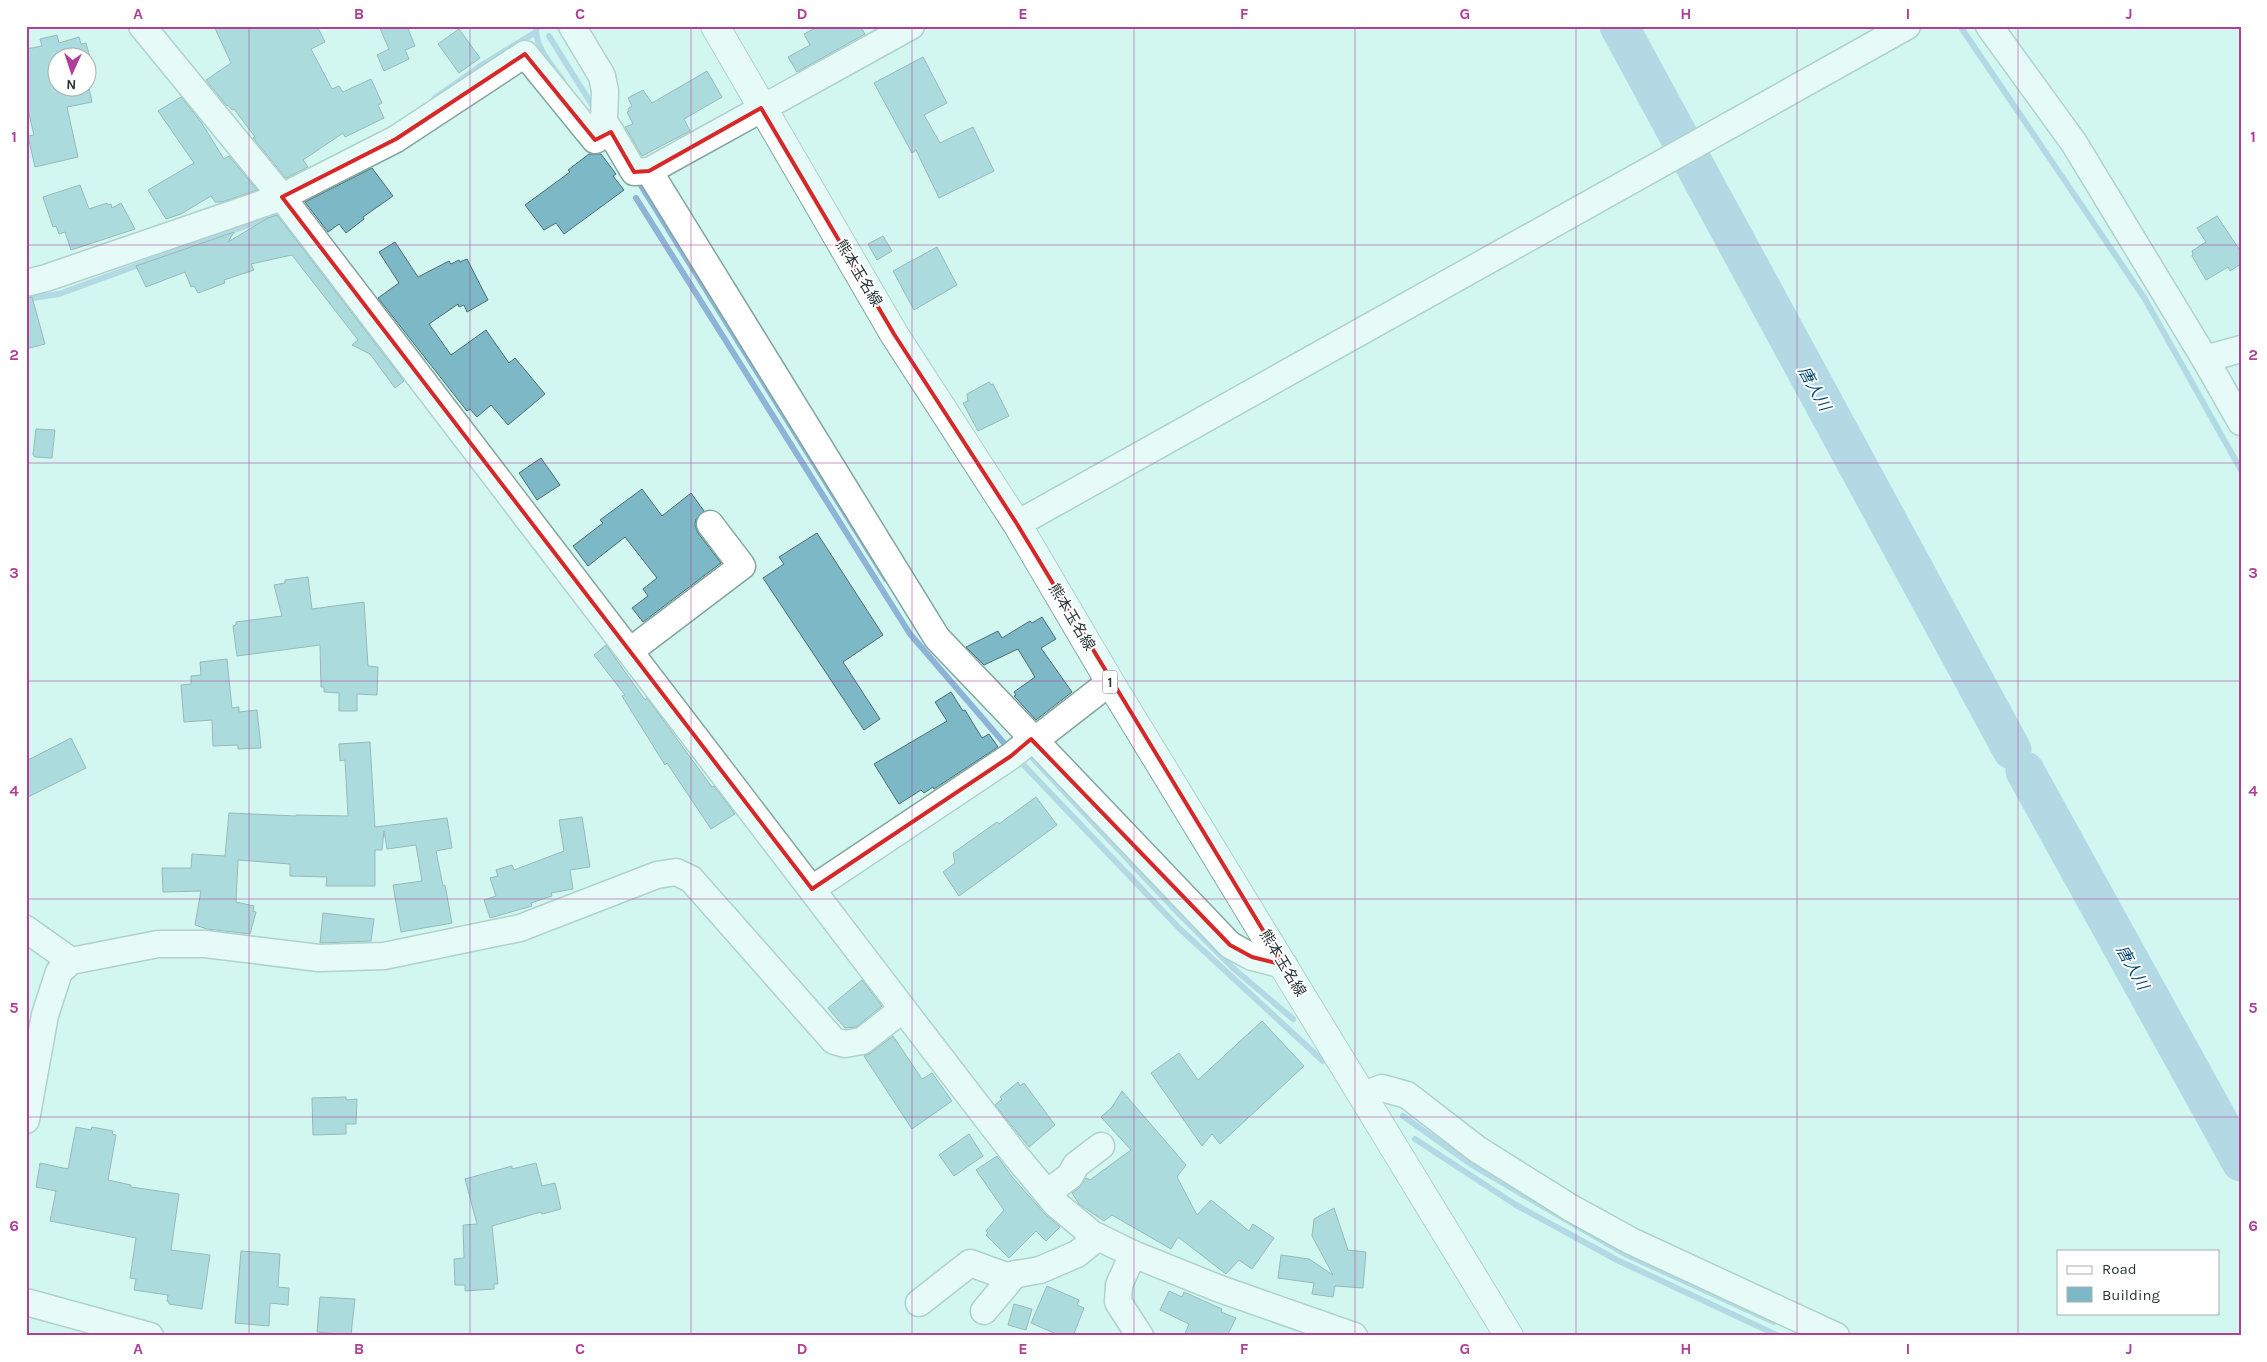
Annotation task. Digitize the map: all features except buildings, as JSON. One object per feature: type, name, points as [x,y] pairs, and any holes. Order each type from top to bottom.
[{"type":"main road","name":"熊本玉名線","points":[[715,26],[894,334],[1017,524],[1110,682],[1509,1336]]},
{"type":"street","points":[[142,26],[282,197],[903,1009],[1016,1156],[1056,1204],[1098,1237],[1133,1254],[1220,1289],[1354,1336]]},
{"type":"street","points":[[572,26],[602,76],[605,92],[604,121],[634,172],[649,171],[911,26]]},
{"type":"street","points":[[1017,524],[1907,26]]},
{"type":"street","points":[[1989,26],[2074,143],[2241,422]]},
{"type":"street","points":[[26,283],[46,278],[282,197],[396,139],[525,54],[595,140],[610,132]]},
{"type":"street","points":[[649,171],[937,638],[1026,745],[1230,945],[1252,957],[1284,965]]},
{"type":"street","points":[[2205,359],[2241,349]]},
{"type":"street","points":[[630,651],[742,566],[710,524]]},
{"type":"street","points":[[812,889],[1026,745],[1110,682]]},
{"type":"street","points":[[26,1120],[45,1015],[59,972],[71,961],[158,944],[205,944],[319,958],[384,956],[520,928],[657,875],[676,872],[691,880],[834,1041],[845,1044],[862,1042],[903,1009]]},
{"type":"street","points":[[26,929],[71,961]]},
{"type":"street","points":[[1363,1095],[1382,1088],[1407,1095],[1477,1149],[1571,1208],[1631,1241],[1836,1336]]},
{"type":"street","points":[[1047,1193],[1070,1176],[1076,1165],[1101,1146]]},
{"type":"street","points":[[919,1303],[970,1262],[1006,1276],[1040,1270],[1077,1254],[1098,1237]]},
{"type":"street","points":[[1133,1254],[1119,1285],[1118,1302],[1140,1336]]},
{"type":"street","points":[[984,1311],[1016,1274]]},
{"type":"street","points":[[26,1302],[150,1336]]},
{"type":"highlighted area","points":[[525,54],[595,140],[611,132],[634,172],[649,171],[761,108],[894,334],[1017,524],[1284,965],[1252,957],[1230,945],[1031,739],[1011,756],[812,889],[282,197],[396,139]]},
{"type":"waterway","points":[[536,26],[536,34],[541,49],[563,81]]},
{"type":"waterway","name":"唐人川","points":[[1619,26],[2012,750]]},
{"type":"waterway","points":[[1960,26],[2145,299],[2241,470]]},
{"type":"waterway","points":[[435,98],[482,65],[536,32]]},
{"type":"waterway","points":[[549,36],[592,105]]},
{"type":"waterway","points":[[640,184],[886,579]]},
{"type":"waterway","points":[[636,198],[910,634],[1010,750]]},
{"type":"waterway","points":[[26,299],[59,294],[281,213]]},
{"type":"waterway","points":[[1026,751],[1179,914],[1233,968],[1293,1019]]},
{"type":"waterway","points":[[1017,758],[1180,929],[1323,1061]]},
{"type":"waterway","name":"唐人川","points":[[2025,771],[2241,1162]]},
{"type":"waterway","points":[[1403,1116],[1472,1165],[1625,1254],[1774,1322]]},
{"type":"waterway","points":[[1415,1139],[1516,1205],[1617,1260],[1779,1336]]}]
